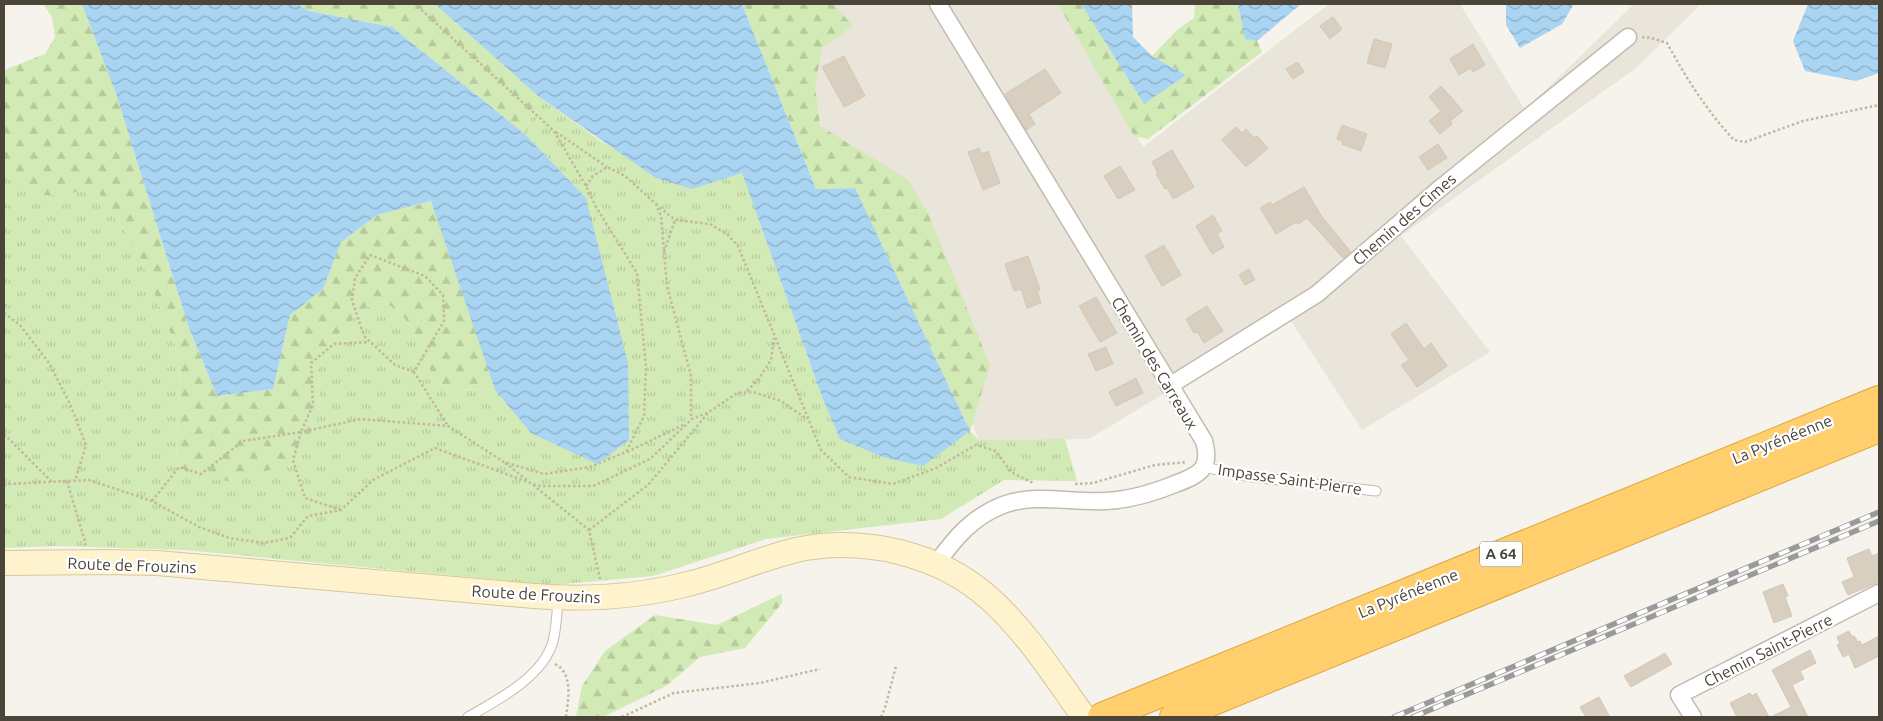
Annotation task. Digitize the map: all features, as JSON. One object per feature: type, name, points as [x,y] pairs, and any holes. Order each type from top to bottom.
[{"type":"highway","name":"La Pyrénéenne","points":[[1102,717],[1879,400]]},
{"type":"highway","name":"La Pyrénéenne","points":[[1174,717],[1879,428]]},
{"type":"main road","name":"Route de Frouzins","points":[[4,563],[93,562],[157,564],[559,598],[603,598],[687,584],[779,555],[827,546],[847,545],[884,548],[936,564],[966,580],[992,600],[1048,666],[1084,717]]},
{"type":"street","name":"Chemin des Carreaux","points":[[938,4],[1204,441],[1207,455],[1197,464]]},
{"type":"street","name":"Chemin des Cimes","points":[[1169,386],[1317,294],[1438,190],[1628,37]]},
{"type":"street","points":[[936,564],[966,527],[983,515],[1004,505],[1019,501],[1107,501],[1132,498],[1196,476],[1197,464]]},
{"type":"street","name":"Chemin Saint-Pierre","points":[[1693,717],[1679,695],[1879,593]]},
{"type":"lane","name":"Impasse Saint-Pierre","points":[[1197,464],[1245,476],[1376,491]]},
{"type":"lane","points":[[468,717],[493,703],[527,678],[546,659],[553,642],[559,598]]},
{"type":"path","points":[[415,4],[554,131],[607,167],[625,176],[675,220],[710,224],[727,234],[738,246],[821,450],[849,478],[893,484],[936,468],[976,445],[996,451],[1011,472],[1036,485]]},
{"type":"path","points":[[1628,37],[1651,38],[1667,42],[1698,96],[1717,122],[1734,140],[1745,142],[1803,120],[1879,105]]},
{"type":"path","points":[[554,131],[596,207],[637,273],[646,368],[644,416],[626,452]]},
{"type":"path","points":[[586,186],[594,176],[607,167]]},
{"type":"path","points":[[4,486],[7,484],[89,480],[152,502],[200,527],[229,538],[262,543],[290,538],[308,516],[341,510],[373,480],[435,448],[539,486],[593,486],[650,459],[692,419],[691,376],[667,286],[661,216],[656,204]]},
{"type":"path","points":[[664,254],[675,220]]},
{"type":"path","points":[[414,372],[444,321],[444,295],[425,276],[370,255],[355,278],[352,300],[364,336],[395,365],[414,372],[448,426],[504,462],[589,530],[603,598]]},
{"type":"path","points":[[4,313],[20,324],[49,363],[70,404],[86,445],[75,481]]},
{"type":"path","points":[[746,392],[758,380],[772,360],[774,337]]},
{"type":"path","points":[[341,510],[305,498],[294,460],[301,432],[314,404],[311,363],[334,344],[370,342]]},
{"type":"path","points":[[504,462],[544,474],[590,467],[709,412],[737,393],[753,392],[781,401],[807,418]]},
{"type":"path","points":[[589,530],[648,485],[709,412]]},
{"type":"path","points":[[152,502],[179,467],[201,474],[243,441],[301,432],[361,419],[448,426]]},
{"type":"path","points":[[4,434],[53,482]]},
{"type":"path","points":[[1074,484],[1093,484],[1155,465],[1197,464]]},
{"type":"path","points":[[67,482],[87,549],[93,562]]},
{"type":"path","points":[[546,659],[561,667],[567,678],[569,696],[566,717]]},
{"type":"path","points":[[881,717],[896,666]]},
{"type":"path","points":[[622,717],[674,692],[760,683],[820,669]]},
{"type":"shaded area","points":[[765,4],[1059,4],[1143,147],[1329,4],[1460,4],[1525,110],[1634,4],[1701,4],[1636,68],[1401,236],[1490,352],[1362,430],[1289,318],[1089,439],[979,440],[868,188],[821,168]]},
{"type":"green space","points":[[43,4],[82,4],[116,94],[189,328],[217,396],[273,389],[290,315],[323,289],[341,242],[377,215],[432,201],[495,390],[448,389],[433,377],[410,325],[398,310],[381,301],[362,310],[321,352],[318,410],[306,447],[291,462],[236,482],[190,476],[176,461],[180,362],[174,342],[137,250],[97,190],[40,196],[4,164],[4,70],[45,54],[55,37],[52,17]]},
{"type":"green space","points":[[297,4],[435,4],[538,96],[526,135],[392,27],[309,11]]},
{"type":"green space","points":[[742,4],[833,4],[853,26],[822,48],[815,87],[820,126],[907,179],[928,213],[990,365],[970,431],[855,188],[816,189]]},
{"type":"green space","points":[[1058,4],[1081,4],[1144,104],[1186,75],[1152,56],[1178,29],[1194,18],[1195,4],[1238,4],[1245,38],[1257,41],[1262,52],[1148,139],[1134,136]]},
{"type":"green space","points":[[538,96],[602,142],[692,188],[742,172],[824,402],[840,439],[922,466],[970,431],[979,440],[1065,439],[1077,481],[1004,480],[941,519],[766,539],[653,576],[552,585],[184,550],[58,546],[4,548],[4,164],[40,196],[97,190],[137,250],[174,342],[180,362],[176,461],[318,410],[321,352],[362,310],[381,301],[398,310],[410,325],[433,377],[448,389],[495,390],[531,433],[586,198],[526,135]]},
{"type":"green space","points":[[781,594],[783,602],[745,648],[700,657],[666,686],[603,717],[576,717],[582,686],[605,651],[655,615],[717,625]]},
{"type":"water","points":[[82,4],[297,4],[309,11],[392,27],[526,135],[586,198],[628,363],[629,440],[597,464],[531,433],[495,390],[431,201],[377,215],[341,242],[323,289],[290,315],[273,389],[217,396],[189,328],[116,94]]},
{"type":"water","points":[[435,4],[742,4],[816,189],[855,188],[970,431],[923,466],[883,457],[840,439],[824,402],[742,173],[692,189],[656,178],[538,96]]},
{"type":"water","points":[[1081,4],[1132,4],[1133,37],[1152,56],[1186,75],[1144,104]]},
{"type":"water","points":[[1238,4],[1301,4],[1257,41],[1245,39]]},
{"type":"water","points":[[1506,4],[1574,4],[1562,24],[1520,48],[1506,25]]},
{"type":"water","points":[[1808,4],[1879,4],[1879,73],[1856,81],[1805,71],[1793,41]]},
{"type":"building","points":[[1333,17],[1342,29],[1330,39],[1320,26]]},
{"type":"building","points":[[1374,39],[1392,44],[1385,68],[1367,63]]},
{"type":"building","points":[[1473,44],[1485,65],[1473,72],[1471,68],[1459,75],[1450,59]]},
{"type":"building","points":[[844,56],[865,96],[844,107],[822,67]]},
{"type":"building","points":[[1298,62],[1304,72],[1293,79],[1286,69]]},
{"type":"building","points":[[1045,69],[1061,93],[1029,114],[1035,124],[1026,130],[1005,94]]},
{"type":"building","points":[[1441,86],[1463,111],[1450,121],[1452,124],[1440,134],[1429,121],[1441,111],[1429,97]]},
{"type":"building","points":[[1342,125],[1367,134],[1361,151],[1342,144],[1343,141],[1337,139]]},
{"type":"building","points":[[1236,127],[1242,133],[1246,129],[1254,138],[1257,136],[1268,148],[1246,167],[1222,140]]},
{"type":"building","points":[[1438,144],[1447,158],[1428,170],[1419,157]]},
{"type":"building","points":[[979,148],[982,154],[988,151],[1000,183],[983,190],[968,152]]},
{"type":"building","points":[[1172,150],[1194,187],[1173,199],[1156,174],[1158,173],[1152,162]]},
{"type":"building","points":[[1120,166],[1135,190],[1118,199],[1104,176]]},
{"type":"building","points":[[1304,187],[1322,217],[1351,252],[1343,258],[1307,218],[1276,234],[1260,208],[1270,202],[1272,205]]},
{"type":"building","points":[[1213,215],[1222,231],[1217,234],[1224,247],[1212,254],[1196,226]]},
{"type":"building","points":[[1164,245],[1181,275],[1162,286],[1145,256]]},
{"type":"building","points":[[1028,256],[1040,290],[1037,291],[1041,303],[1027,308],[1021,289],[1014,291],[1005,264]]},
{"type":"building","points":[[1249,269],[1255,280],[1245,285],[1239,275]]},
{"type":"building","points":[[1096,297],[1117,333],[1100,342],[1079,306]]},
{"type":"building","points":[[1207,306],[1223,331],[1204,343],[1197,332],[1194,333],[1186,319]]},
{"type":"building","points":[[1406,323],[1424,349],[1431,343],[1447,366],[1417,387],[1401,365],[1409,360],[1391,334]]},
{"type":"building","points":[[1106,347],[1113,364],[1096,371],[1088,354]]},
{"type":"building","points":[[1136,378],[1143,393],[1116,406],[1109,392]]},
{"type":"building","points":[[1869,549],[1872,556],[1879,553],[1879,582],[1848,595],[1842,582],[1854,577],[1847,558]]},
{"type":"building","points":[[1783,584],[1788,596],[1785,597],[1792,616],[1774,623],[1763,592]]},
{"type":"building","points":[[1849,631],[1852,637],[1854,636],[1862,645],[1879,636],[1879,656],[1855,668],[1849,654],[1843,657],[1837,645],[1840,644],[1837,637]]},
{"type":"building","points":[[1810,650],[1816,663],[1800,671],[1804,679],[1792,685],[1808,717],[1771,717],[1791,707],[1772,670]]},
{"type":"building","points":[[1665,653],[1672,664],[1631,687],[1624,676]]},
{"type":"building","points":[[1750,693],[1752,696],[1756,693],[1769,717],[1737,717],[1730,703]]},
{"type":"building","points":[[1599,697],[1610,717],[1586,717],[1580,707]]},
{"type":"railway","points":[[1394,717],[1879,512]]},
{"type":"railway","points":[[1413,717],[1879,521]]}]
